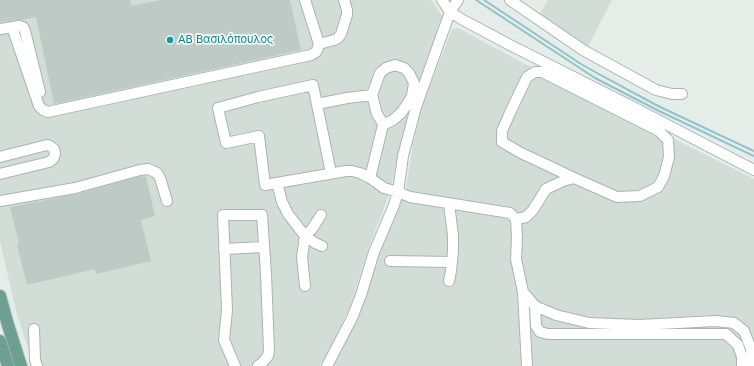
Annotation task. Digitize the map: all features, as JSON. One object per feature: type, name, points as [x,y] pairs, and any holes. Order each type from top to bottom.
[{"type":"main road","points":[[0,296],[22,366]]},
{"type":"main road","points":[[0,341],[8,366]]},
{"type":"street","points":[[0,29],[12,27],[36,99],[39,106],[48,112],[311,55],[316,52],[318,44],[305,0]]},
{"type":"street","points":[[318,44],[334,40],[341,34],[347,15],[344,0]]},
{"type":"street","points":[[442,0],[450,12],[463,20],[754,170]]},
{"type":"street","points":[[327,366],[352,318],[361,295],[374,252],[394,205],[398,192],[403,156],[416,107],[450,12],[458,0]]},
{"type":"street","points":[[510,0],[583,50],[656,90],[672,94],[682,94]]},
{"type":"street","points":[[370,178],[383,126],[377,114],[372,95],[380,73],[386,68],[395,65],[404,68],[409,73],[414,83],[412,96],[401,113],[383,126]]},
{"type":"street","points":[[516,219],[526,217],[533,210],[546,189],[563,181],[574,178],[617,198],[640,196],[658,187],[664,176],[669,157],[668,140],[660,131],[542,72],[535,72],[527,77],[508,115],[502,131],[502,142],[521,153],[574,178]]},
{"type":"street","points":[[331,173],[313,85],[258,97],[218,108],[226,143],[259,136],[266,185],[331,173],[352,171],[370,178],[384,188],[410,197],[510,213],[516,219],[516,259],[523,292],[527,366]]},
{"type":"street","points":[[317,104],[372,95]]},
{"type":"street","points":[[0,158],[47,145],[54,149],[55,154],[53,159],[49,162],[0,174]]},
{"type":"street","points":[[0,201],[76,188],[140,170],[153,170],[160,178],[167,201]]},
{"type":"street","points":[[277,183],[282,202],[288,214],[305,236],[322,246]]},
{"type":"street","points":[[449,204],[453,235],[452,262],[449,281]]},
{"type":"street","points":[[235,366],[224,340],[227,310],[223,215],[262,215],[269,350],[268,356],[258,366]]},
{"type":"street","points":[[305,286],[302,257],[305,236],[312,229],[321,215]]},
{"type":"street","points":[[224,249],[264,247]]},
{"type":"street","points":[[390,261],[452,262]]},
{"type":"street","points":[[523,292],[535,306],[556,315],[589,323],[639,325],[716,321],[734,323],[744,331],[751,349],[752,366]]},
{"type":"street","points":[[535,306],[536,326],[540,332],[548,334],[726,334],[738,345],[742,357],[742,366]]},
{"type":"street","points":[[34,329],[35,360],[37,366]]},
{"type":"shaded area","points":[[0,0],[431,0],[444,18],[401,139],[391,190],[370,244],[351,304],[331,347],[320,366],[34,366],[16,311],[0,241]]},
{"type":"shaded area","points":[[548,0],[612,0],[588,46],[539,15]]},
{"type":"shaded area","points":[[458,28],[525,64],[754,179],[754,366],[333,366],[365,299],[379,253],[406,188],[413,144],[421,109],[452,29]]},
{"type":"building","name":"ΑΒ Βασιλόπουλος","points":[[0,0],[130,0],[131,6],[161,0],[290,0],[301,50],[54,104],[36,17],[0,22]]},
{"type":"building","points":[[141,176],[146,176],[155,216],[141,220],[151,261],[96,274],[95,269],[27,285],[17,245],[19,244],[10,207],[77,194]]},
{"type":"waterway","points":[[476,0],[595,78],[657,110],[754,156]]},
{"type":"waterway","points":[[484,0],[597,73],[658,106],[754,151]]},
{"type":"place","name":"ΑΒ Βασιλόπουλος","points":[[170,40]]}]
